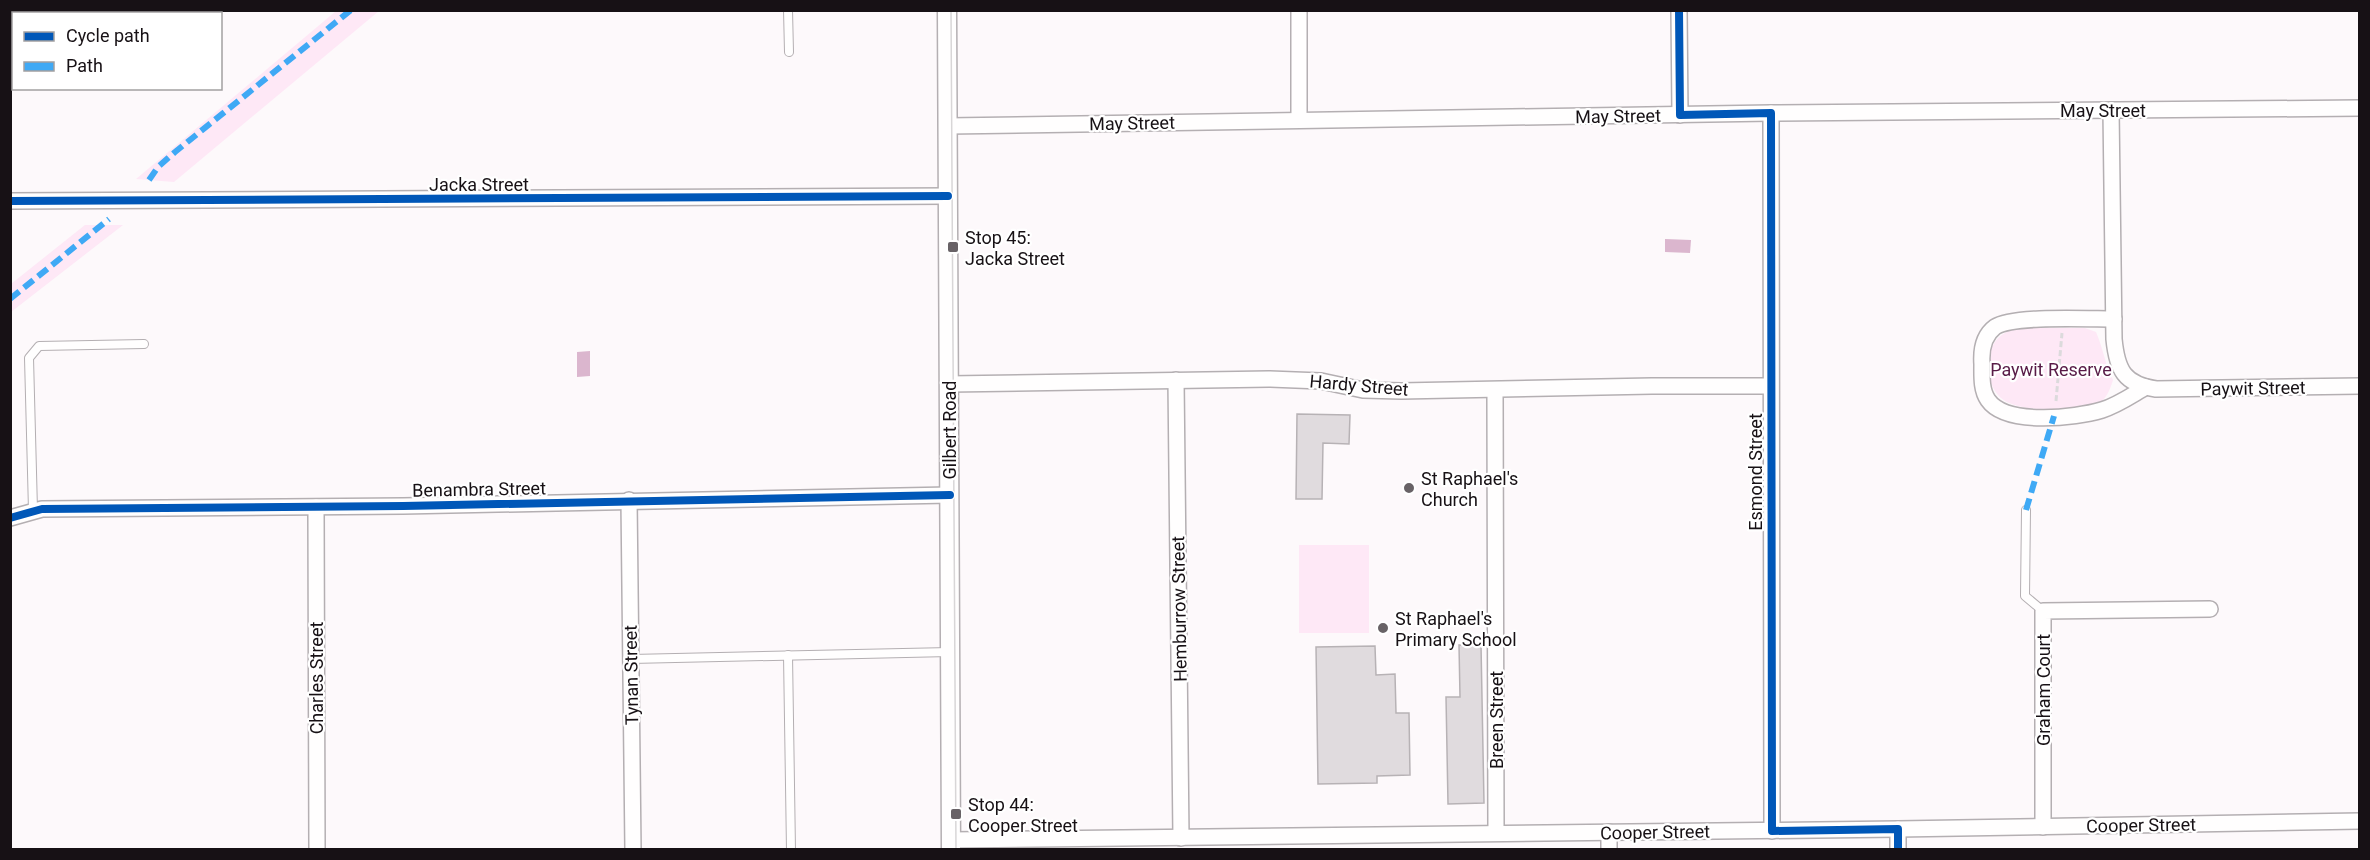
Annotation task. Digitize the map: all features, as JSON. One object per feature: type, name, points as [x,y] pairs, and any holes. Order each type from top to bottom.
[{"type":"street","name":"Gilbert Road","points":[[947,10],[951,845]]},
{"type":"street","points":[[1299,10],[1299,120]]},
{"type":"street","points":[[1679,10],[1680,115]]},
{"type":"street","name":"May Street","points":[[948,126],[1771,113],[2360,108]]},
{"type":"street","points":[[2111,110],[2115,352],[2120,368],[2130,380],[2146,387]]},
{"type":"street","name":"Esmond Street","points":[[1771,113],[1772,831]]},
{"type":"street","name":"Jacka Street","points":[[10,201],[948,196]]},
{"type":"street","points":[[2114,318],[2019,321],[2002,324],[1984,341],[1981,354],[1984,391],[2000,410],[2020,416],[2054,416],[2091,413],[2104,409],[2146,387]]},
{"type":"street","name":"Hardy Street","points":[[949,384],[1269,379],[1321,381],[1363,390],[1770,386]]},
{"type":"street","name":"Hemburrow Street","points":[[1176,380],[1181,838]]},
{"type":"street","name":"Paywit Street","points":[[2146,387],[2169,389],[2360,386]]},
{"type":"street","name":"Breen Street","points":[[1495,390],[1496,833]]},
{"type":"street","name":"Benambra Street","points":[[10,518],[33,510],[950,495]]},
{"type":"street","name":"Tynan Street","points":[[629,500],[633,849]]},
{"type":"street","name":"Charles Street","points":[[316,507],[317,849]]},
{"type":"street","name":"Graham Court","points":[[2043,827],[2043,612],[2210,609]]},
{"type":"street","name":"Cooper Street","points":[[951,845],[1094,845],[1181,838],[1319,843],[1496,833],[1772,831],[2360,821]]},
{"type":"street","points":[[1898,829],[1898,849]]},
{"type":"street","points":[[1609,832],[1609,849]]},
{"type":"lane","points":[[788,10],[789,52]]},
{"type":"lane","points":[[33,510],[30,358],[39,346],[144,345]]},
{"type":"lane","points":[[2026,510],[2025,596],[2043,612]]},
{"type":"lane","points":[[631,658],[950,652]]},
{"type":"lane","points":[[788,655],[791,849]]},
{"type":"path","points":[[2054,416],[2063,320]]},
{"type":"green space","points":[[336,11],[379,11],[174,182],[136,179]]},
{"type":"green space","points":[[85,225],[123,225],[11,312],[11,284]]},
{"type":"green space","name":"Paywit Reserve","points":[[2085,328],[2096,332],[2113,380],[2105,398],[2095,405],[2086,407],[2047,410],[2020,406],[2001,398],[1995,391],[1988,372],[1990,352],[2000,336],[2011,330]]},
{"type":"green space","points":[[1299,545],[1369,545],[1369,633],[1299,633]]},
{"type":"shaded area","points":[[1665,239],[1691,240],[1690,253],[1665,252]]},
{"type":"shaded area","points":[[590,351],[590,376],[577,377],[577,352]]},
{"type":"building","points":[[1297,414],[1350,415],[1349,444],[1323,443],[1322,499],[1296,499]]},
{"type":"building","points":[[1459,645],[1481,645],[1484,803],[1448,804],[1446,697],[1460,697]]},
{"type":"building","points":[[1375,646],[1376,675],[1395,674],[1396,713],[1409,713],[1410,775],[1377,776],[1377,783],[1318,784],[1316,647]]},
{"type":"tram line","points":[[951,10],[956,850]]},
{"type":"marked path","points":[[149,180],[158,167],[175,152],[351,10]]},
{"type":"marked path","points":[[10,299],[109,219]]},
{"type":"marked path","points":[[2026,510],[2054,416]]},
{"type":"cycle path","points":[[1679,10],[1680,115],[1771,113],[1772,831],[1898,829],[1898,850]]},
{"type":"cycle path","points":[[10,201],[948,196]]},
{"type":"cycle path","points":[[10,518],[42,509],[403,506],[950,495]]},
{"type":"place","name":"Stop 45: Jacka Street","points":[[953,247]]},
{"type":"place","name":"St Raphael's Church","points":[[1409,488]]},
{"type":"place","name":"St Raphael's Primary School","points":[[1383,628]]},
{"type":"place","name":"Stop 44: Cooper Street","points":[[956,814]]}]
